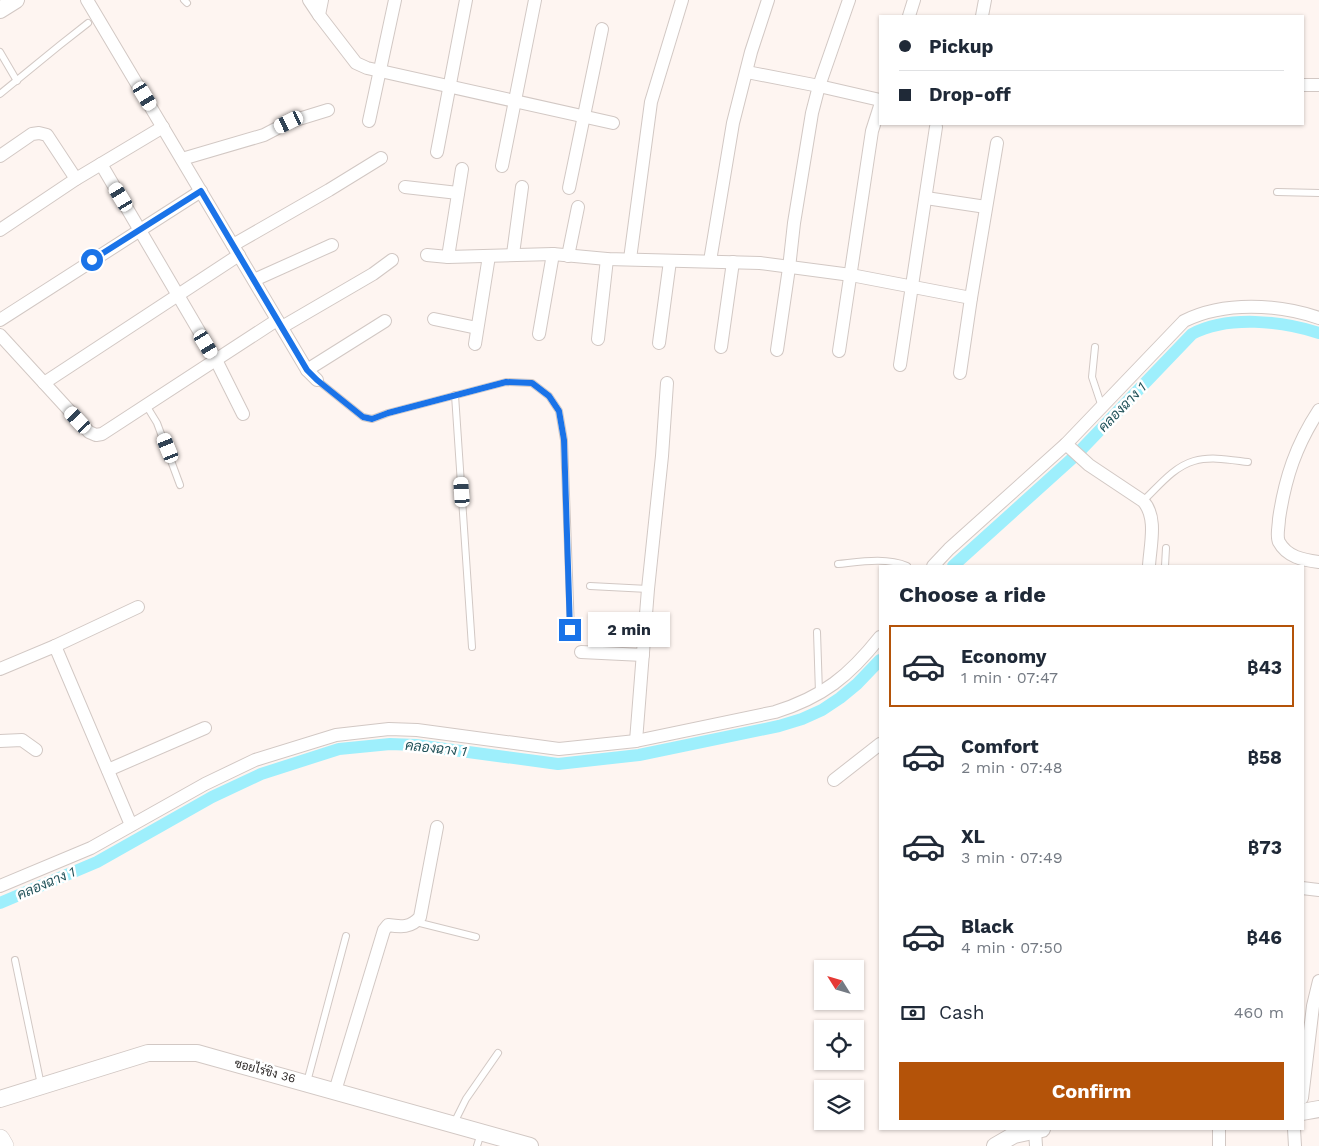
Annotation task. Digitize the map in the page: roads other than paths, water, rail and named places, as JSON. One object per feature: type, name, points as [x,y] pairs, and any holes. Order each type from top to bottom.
[{"type":"main road","points":[[0,1139],[4,1146]]},
{"type":"street","points":[[88,0],[307,370],[317,380]]},
{"type":"street","points":[[309,0],[356,63],[367,68],[613,123]]},
{"type":"street","points":[[320,15],[322,0]]},
{"type":"street","points":[[369,121],[395,0]]},
{"type":"street","points":[[437,152],[466,0]]},
{"type":"street","points":[[502,166],[535,0]]},
{"type":"street","points":[[630,259],[651,102],[682,0]]},
{"type":"street","points":[[710,261],[734,123],[751,52],[768,0]]},
{"type":"street","points":[[777,350],[794,223],[812,113],[819,86],[849,0]]},
{"type":"street","points":[[909,15],[914,0]]},
{"type":"street","points":[[982,15],[985,0]]},
{"type":"street","points":[[569,188],[602,29]]},
{"type":"street","points":[[747,72],[879,100]]},
{"type":"street","points":[[1304,85],[1319,85]]},
{"type":"street","points":[[839,352],[872,131],[879,109]]},
{"type":"street","points":[[182,159],[264,135],[289,122],[328,110]]},
{"type":"street","points":[[900,364],[936,127]]},
{"type":"street","points":[[0,230],[76,179],[163,128]]},
{"type":"street","points":[[0,156],[32,134],[46,135],[76,179]]},
{"type":"street","points":[[960,373],[997,143]]},
{"type":"street","points":[[44,383],[178,295],[236,250],[381,158]]},
{"type":"street","points":[[101,164],[216,360],[243,414]]},
{"type":"street","points":[[448,257],[462,169]]},
{"type":"street","points":[[404,186],[458,193]]},
{"type":"street","points":[[513,254],[522,187]]},
{"type":"street","points":[[0,320],[201,191]]},
{"type":"street","points":[[926,198],[986,207]]},
{"type":"street","points":[[568,256],[578,207]]},
{"type":"street","points":[[254,280],[332,245]]},
{"type":"street","points":[[427,255],[448,257],[553,254],[607,259],[760,264],[851,275],[971,298]]},
{"type":"street","points":[[539,334],[553,254]]},
{"type":"street","points":[[475,344],[489,256]]},
{"type":"street","points":[[598,339],[607,259]]},
{"type":"street","points":[[0,335],[89,432],[96,435],[102,434],[216,360],[280,323],[373,274],[392,260]]},
{"type":"street","points":[[659,343],[670,262]]},
{"type":"street","points":[[721,347],[733,262]]},
{"type":"street","points":[[934,565],[949,549],[1069,447],[1102,407],[1177,327],[1194,316],[1241,307],[1290,310],[1319,318]]},
{"type":"street","points":[[434,319],[478,328]]},
{"type":"street","points":[[307,370],[385,321]]},
{"type":"street","points":[[636,741],[667,383]]},
{"type":"street","points":[[1319,410],[1295,454],[1287,478],[1279,519],[1278,540],[1288,554],[1304,560],[1319,562]]},
{"type":"street","points":[[1069,447],[1089,465],[1142,501],[1149,508],[1152,519],[1149,565]]},
{"type":"street","points":[[0,669],[55,646],[138,606]]},
{"type":"street","points":[[0,886],[91,848],[205,784],[255,760],[336,735],[390,729],[417,730],[559,749],[636,741],[797,706],[819,694],[847,674],[879,638]]},
{"type":"street","points":[[55,646],[131,825]]},
{"type":"street","points":[[582,652],[643,655]]},
{"type":"street","points":[[108,770],[205,728]]},
{"type":"street","points":[[0,741],[22,740],[36,750]]},
{"type":"street","points":[[834,780],[879,745]]},
{"type":"street","points":[[335,1091],[384,930],[388,925],[401,927],[416,922],[420,916],[437,827]]},
{"type":"street","points":[[1304,888],[1319,890]]},
{"type":"street","points":[[1304,1081],[1313,1006],[1319,981]]},
{"type":"street","name":"ซอยไร่ขิง 36","points":[[0,1099],[148,1053],[196,1053],[453,1124],[479,1139],[530,1146]]},
{"type":"street","points":[[1304,1112],[1319,1109]]},
{"type":"street","points":[[1219,1130],[1219,1146]]},
{"type":"street","points":[[1294,1130],[1295,1146]]},
{"type":"street","points":[[995,1146],[1014,1135],[1038,1135]]},
{"type":"lane","points":[[0,94],[88,23]]},
{"type":"lane","points":[[0,52],[17,81]]},
{"type":"lane","points":[[1278,192],[1319,193]]},
{"type":"lane","points":[[1095,347],[1092,376],[1102,407]]},
{"type":"lane","points":[[317,380],[363,417],[372,419],[388,413],[506,382],[532,383],[549,396],[559,411],[564,440],[570,630]]},
{"type":"lane","points":[[455,395],[472,647]]},
{"type":"lane","points":[[146,405],[158,423],[180,485]]},
{"type":"lane","points":[[1142,501],[1174,471],[1194,461],[1213,459],[1248,462]]},
{"type":"lane","points":[[1165,565],[1166,548]]},
{"type":"lane","points":[[838,564],[867,561],[902,565]]},
{"type":"lane","points":[[590,586],[648,589]]},
{"type":"lane","points":[[817,632],[819,694]]},
{"type":"lane","points":[[416,922],[476,937]]},
{"type":"lane","points":[[306,1082],[346,936]]},
{"type":"lane","points":[[15,960],[42,1086]]},
{"type":"lane","points":[[453,1124],[466,1099],[498,1053]]},
{"type":"waterway","name":"คลองฉาง 1","points":[[954,565],[1076,455],[1192,334],[1206,328],[1238,322],[1289,325],[1319,333]]},
{"type":"waterway","name":"คลองฉาง 1","points":[[0,903],[97,862],[212,797],[261,774],[339,749],[390,744],[416,745],[558,764],[639,755],[779,726],[802,719],[822,710],[840,698],[857,684],[879,661]]}]
